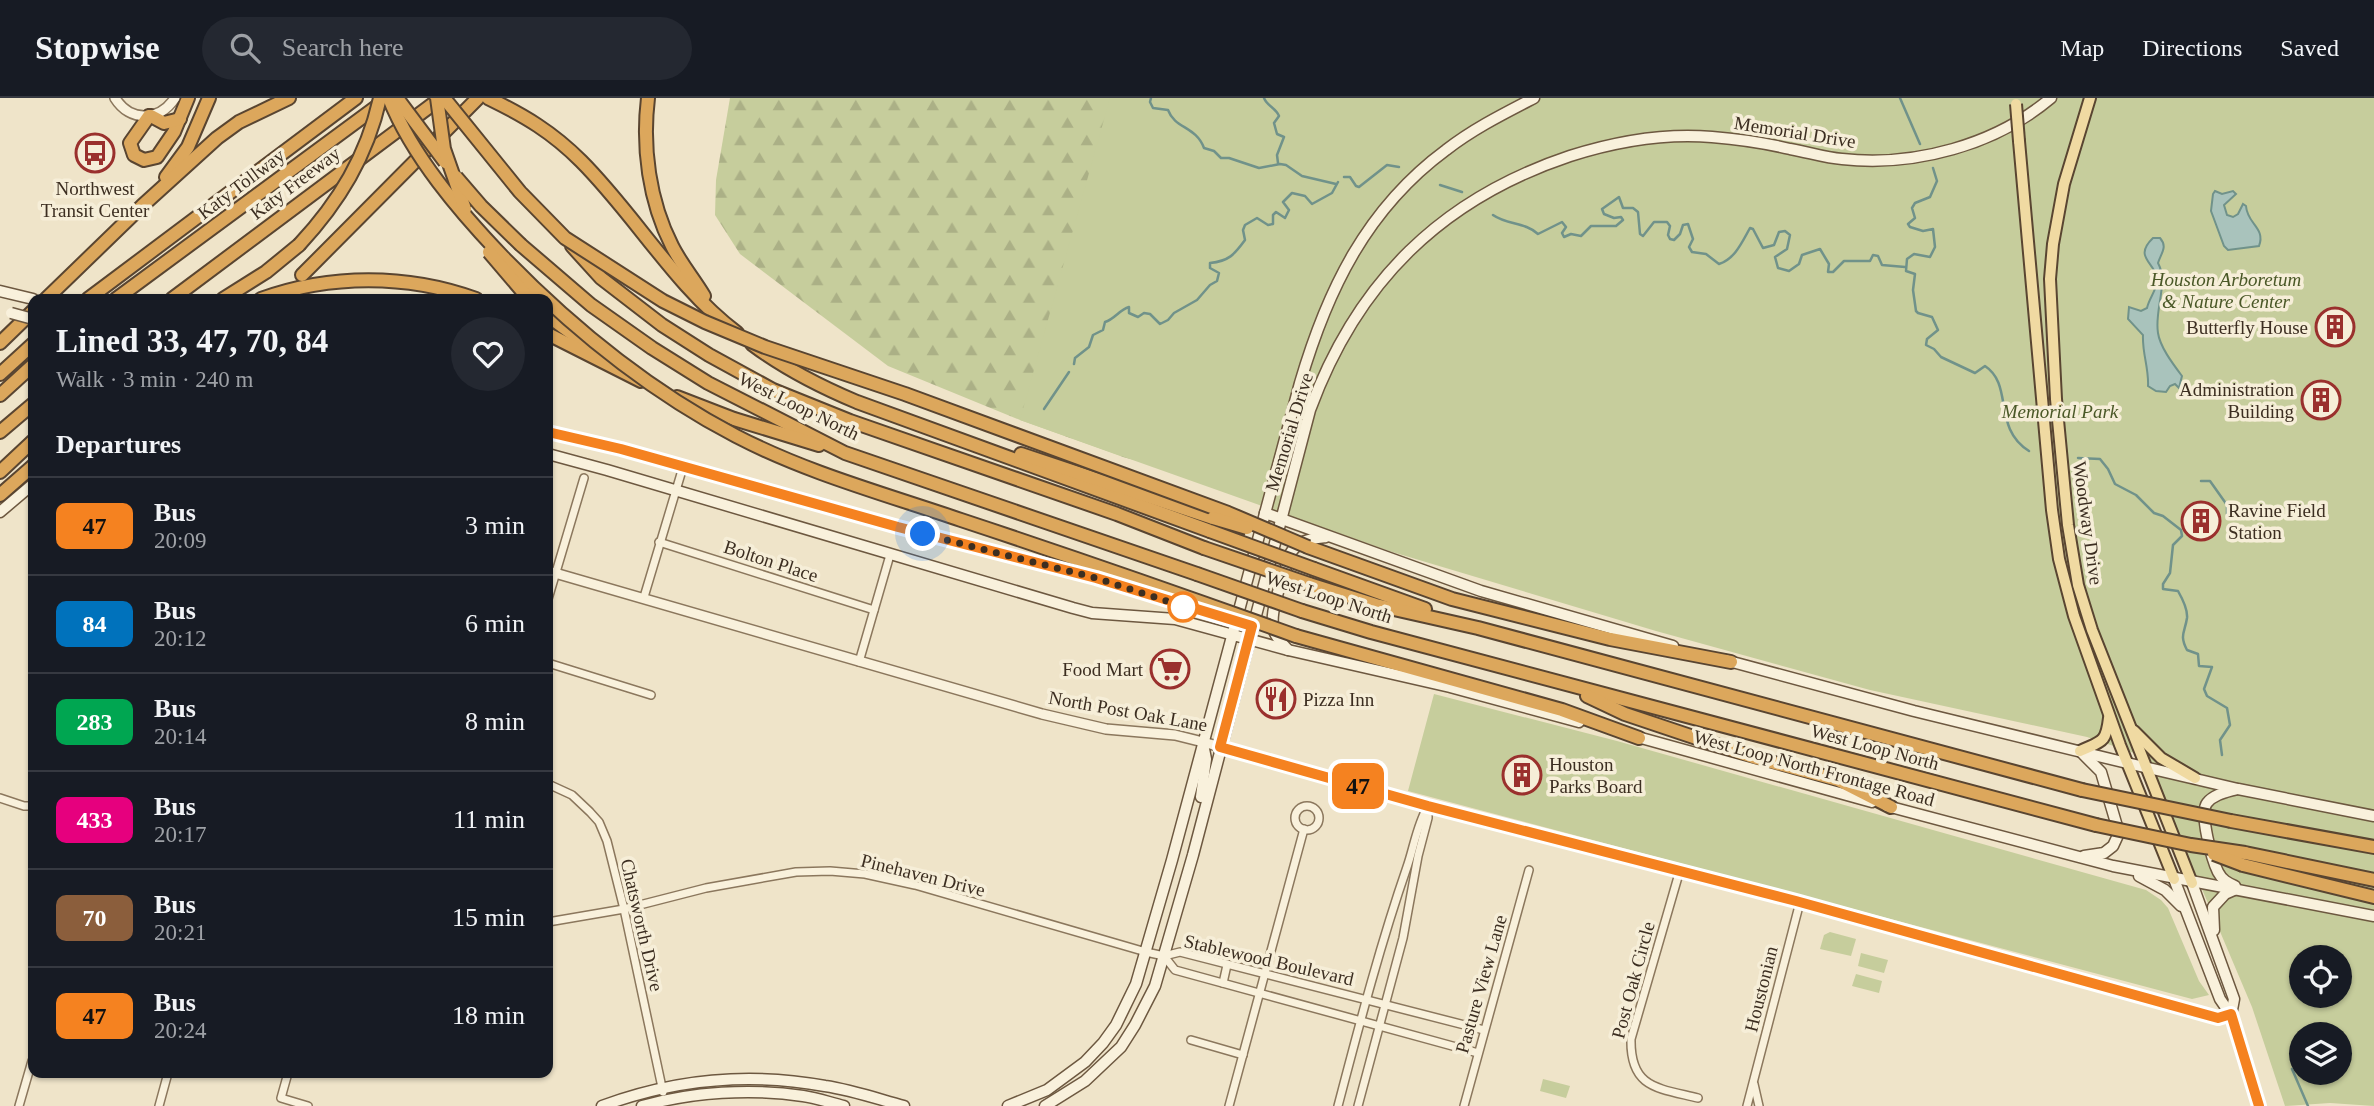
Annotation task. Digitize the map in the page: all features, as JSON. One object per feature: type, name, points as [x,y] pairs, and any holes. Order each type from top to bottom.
[{"type":"highway","points":[[142,206],[188,148],[209,98]]},
{"type":"highway","points":[[51,294],[217,138],[239,122],[289,98]]},
{"type":"highway","name":"Katy Freeway","points":[[95,294],[356,98]]},
{"type":"highway","points":[[231,294],[266,272],[299,245],[331,209],[353,174],[368,141],[380,98]]},
{"type":"highway","points":[[389,98],[397,120],[453,200],[486,240],[543,294]]},
{"type":"highway","name":"Katy Tollway","points":[[123,294],[389,98]]},
{"type":"highway","name":"West Loop North","points":[[397,98],[454,175],[481,206],[566,285],[626,331],[677,364],[740,400],[785,420],[845,453],[1302,611],[2096,825],[2244,859]]},
{"type":"highway","points":[[441,98],[444,149],[466,211],[493,258],[525,294]]},
{"type":"highway","name":"Katy Freeway","points":[[179,294],[441,98]]},
{"type":"highway","name":"West Loop North","points":[[441,98],[520,192],[601,278],[662,325],[731,368],[796,400],[1204,548],[1376,605],[1478,628],[2082,790],[2374,847]]},
{"type":"highway","points":[[302,275],[478,98]]},
{"type":"highway","points":[[488,98],[528,117],[582,162],[675,273],[723,322],[779,364],[817,385],[900,418],[1478,628]]},
{"type":"highway","points":[[648,98],[645,138],[654,196],[671,245],[711,309]]},
{"type":"highway","points":[[184,108],[157,157],[144,160],[134,155],[130,143],[150,116],[164,123],[184,108]]},
{"type":"highway","points":[[565,237],[663,300],[705,323],[1228,513],[1313,549]]},
{"type":"highway","points":[[279,294],[312,285],[372,280],[419,284],[457,294]]},
{"type":"highway","points":[[553,303],[597,342],[694,412],[755,446],[806,467],[1296,636],[1563,710],[1639,738]]},
{"type":"highway","points":[[0,343],[28,316]]},
{"type":"highway","points":[[553,320],[631,376]]},
{"type":"highway","points":[[553,337],[631,376],[713,411],[845,453]]},
{"type":"highway","points":[[0,374],[28,349]]},
{"type":"highway","points":[[0,395],[28,370]]},
{"type":"highway","points":[[0,432],[28,408]]},
{"type":"highway","points":[[900,418],[1035,458],[1313,549],[1452,599],[1610,639],[1731,662]]},
{"type":"highway","points":[[0,474],[28,446]]},
{"type":"highway","points":[[0,474],[28,454]]},
{"type":"highway","points":[[0,495],[28,470]]},
{"type":"highway","points":[[1558,682],[1625,714],[1756,758],[1838,780],[1891,807]]},
{"type":"highway","points":[[2244,859],[2374,880]]},
{"type":"highway","points":[[2244,859],[2374,897]]},
{"type":"main road","name":"Memorial Drive","points":[[1008,1106],[1047,1090],[1067,1077],[1103,1043],[1126,1007],[1146,952],[1314,334],[1329,297],[1353,254],[1391,202],[1431,162],[1488,122],[1534,98]]},
{"type":"main road","name":"Memorial Drive","points":[[1045,1106],[1085,1082],[1121,1047],[1145,1007],[1164,956],[1310,410],[1325,372],[1348,329],[1372,294],[1399,262],[1447,218],[1472,200],[1545,165],[1610,145],[1650,139],[1710,137],[1844,160],[1889,159],[1936,153],[1998,132],[2051,98]]},
{"type":"main road","name":"Woodway Drive","points":[[2090,98],[2071,156],[2053,244],[2050,312],[2066,514],[2078,585],[2104,663],[2192,883],[2234,999],[2231,1014]]},
{"type":"main road","name":"Woodway Drive","points":[[2015,101],[2059,559],[2074,616],[2109,716],[2220,999],[2231,1014],[2259,1106]]},
{"type":"main road","points":[[0,291],[28,298]]},
{"type":"main road","points":[[5,312],[28,318]]},
{"type":"main road","points":[[2042,402],[2056,399]]},
{"type":"main road","points":[[553,433],[1096,578],[1252,626]]},
{"type":"main road","name":"West Loop North Frontage Road","points":[[553,455],[1092,613],[1160,616],[1288,650],[1450,687],[2076,857],[2192,883],[2374,916]]},
{"type":"main road","points":[[0,512],[28,488]]},
{"type":"main road","points":[[1265,513],[1481,591],[1731,662],[1914,711],[2127,763],[2238,789],[2374,816]]},
{"type":"main road","points":[[1288,650],[1276,636],[1272,625],[1290,554],[1294,547],[1305,540],[1330,537]]},
{"type":"main road","points":[[2080,751],[2103,741],[2109,716]]},
{"type":"main road","points":[[2130,725],[2161,758],[2195,778]]},
{"type":"main road","points":[[1198,832],[1206,759],[1203,742]]},
{"type":"main road","points":[[2076,857],[2104,853],[2113,846],[2119,833],[2101,772],[2080,751]]},
{"type":"main road","points":[[2238,789],[2215,796],[2207,803],[2202,815],[2218,872],[2225,881],[2249,892]]},
{"type":"main road","points":[[2113,866],[2147,879],[2171,895],[2186,911]]},
{"type":"main road","points":[[2218,955],[2213,907],[2225,894],[2234,890]]},
{"type":"main road","points":[[777,1079],[777,1093]]},
{"type":"main road","points":[[602,1106],[662,1087],[708,1080],[777,1079],[827,1086],[904,1106]]},
{"type":"main road","points":[[642,1106],[663,1100],[730,1093],[777,1093],[804,1096],[844,1106]]},
{"type":"street","points":[[115,98],[126,111],[141,117],[164,110],[174,98]]},
{"type":"street","points":[[644,597],[683,467]]},
{"type":"street","points":[[553,569],[584,478]]},
{"type":"street","name":"Bolton Place","points":[[659,542],[874,611]]},
{"type":"street","points":[[859,662],[890,555]]},
{"type":"street","name":"North Post Oak Lane","points":[[553,572],[1078,723],[1106,729],[1175,735],[1203,742],[1428,806],[1800,902],[2218,1018],[2231,1014]]},
{"type":"street","points":[[553,665],[651,695]]},
{"type":"street","name":"Chatsworth Drive","points":[[553,786],[572,795],[599,822],[607,841],[624,909],[663,1100]]},
{"type":"street","points":[[0,798],[28,806]]},
{"type":"street","points":[[1338,1106],[1385,930],[1412,854],[1422,816],[1428,806]]},
{"type":"street","points":[[1358,1106],[1403,938],[1428,818],[1428,806]]},
{"type":"street","points":[[1229,1106],[1304,830]]},
{"type":"street","name":"Pasture View Lane","points":[[1464,1106],[1529,870]]},
{"type":"street","name":"Post Oak Circle","points":[[1680,870],[1631,1039],[1630,1056],[1634,1068],[1643,1080],[1658,1088],[1698,1098]]},
{"type":"street","name":"Pinehaven Drive","points":[[553,921],[624,909],[706,888],[796,872],[853,873],[915,885],[1164,956]]},
{"type":"street","name":"Houstonian","points":[[1747,1106],[1800,902]]},
{"type":"street","name":"Stablewood Boulevard","points":[[1478,1053],[1175,970],[1164,956],[1180,952],[1484,1030]]},
{"type":"street","points":[[1223,983],[1227,965]]},
{"type":"street","points":[[1191,1040],[1243,1055]]},
{"type":"street","points":[[19,1106],[28,1075]]},
{"type":"street","points":[[159,1106],[167,1078]]},
{"type":"street","points":[[287,1078],[281,1098],[308,1106]]},
{"type":"street","name":"Houstonian","points":[[1753,1083],[1759,1106]]},
{"type":"green space","points":[[730,98],[1505,98],[1222,483],[1123,457],[1020,420],[888,366],[740,254],[715,215],[716,180]]},
{"type":"green space","name":"Memorial Park","points":[[1110,98],[2374,98],[2374,1106],[2330,1103],[2285,1106],[2252,1007],[2146,757],[2087,737],[1870,690],[1656,631],[1389,551],[1020,420]]},
{"type":"green space","points":[[1434,694],[1617,741],[2146,890],[2168,908],[2199,981],[2209,995],[2192,999],[1408,791]]},
{"type":"green space","points":[[1830,932],[1856,939],[1851,956],[1820,949],[1824,935]]},
{"type":"green space","points":[[1861,953],[1888,960],[1884,973],[1858,966]]},
{"type":"green space","points":[[1856,974],[1882,981],[1879,993],[1852,986]]},
{"type":"green space","points":[[1543,1079],[1570,1086],[1566,1098],[1540,1091]]},
{"type":"water","points":[[2215,191],[2222,194],[2233,191],[2236,194],[2224,205],[2227,215],[2233,217],[2238,214],[2243,204],[2246,206],[2260,235],[2259,246],[2228,250],[2224,246],[2211,211]]},
{"type":"water","points":[[2153,238],[2160,238],[2164,247],[2158,263],[2162,279],[2157,324],[2159,338],[2182,376],[2179,388],[2175,384],[2166,392],[2156,391],[2148,386],[2143,335],[2128,319],[2129,307],[2141,311],[2147,308],[2156,287],[2156,274],[2145,256],[2147,245]]},
{"type":"waterway","points":[[1151,98],[1153,108],[1168,110],[1175,121],[1196,135],[1204,148],[1214,151],[1221,158],[1259,168],[1286,165],[1302,176],[1336,184]]},
{"type":"waterway","points":[[1264,98],[1278,113],[1274,123],[1277,134],[1284,137],[1277,155],[1278,163]]},
{"type":"waterway","points":[[1900,98],[1920,144]]},
{"type":"waterway","points":[[1344,177],[1350,177],[1359,187],[1387,165],[1399,167]]},
{"type":"waterway","points":[[1933,168],[1937,181],[1930,197],[1915,203],[1912,208],[1915,218],[1908,224],[1923,231],[1933,229],[1935,247],[1930,257],[1914,254],[1907,259],[1906,271],[1915,274],[1913,290],[1916,311],[1932,317],[1938,330],[1927,339],[1926,345],[1941,357],[1975,373],[1985,366],[1994,374],[2011,431],[2018,442],[2029,451]]},
{"type":"waterway","points":[[1074,364],[1075,358],[1089,347],[1093,335],[1103,330],[1105,322],[1126,308],[1129,307],[1129,313],[1138,317],[1144,313],[1150,314],[1160,324],[1197,300],[1217,281],[1219,273],[1210,268],[1210,263],[1227,259],[1238,250],[1245,240],[1245,225],[1257,218],[1268,225],[1273,224],[1273,215],[1276,212],[1285,218],[1289,210],[1283,202],[1292,193],[1305,196],[1312,204],[1332,193],[1338,182]]},
{"type":"waterway","points":[[1440,185],[1462,192]]},
{"type":"waterway","points":[[1493,215],[1527,227],[1538,234],[1562,222],[1566,227],[1562,233],[1564,237],[1571,234],[1581,236],[1591,226],[1616,226],[1623,220],[1621,217],[1614,218],[1604,214],[1602,209],[1619,197],[1623,208],[1633,208],[1638,212],[1640,234],[1643,236],[1654,222],[1667,222],[1670,226],[1668,235],[1674,240],[1683,225],[1688,224],[1693,239],[1689,247],[1692,252],[1706,254],[1719,264],[1734,254],[1750,228],[1763,248],[1774,245],[1779,232],[1785,231],[1790,235],[1787,249],[1775,257],[1778,268],[1789,271],[1799,264],[1802,255],[1820,249],[1829,264],[1828,272],[1833,272],[1844,261],[1870,261],[1873,255],[1878,256],[1882,265],[1905,267]]},
{"type":"waterway","points":[[1044,409],[1069,372]]},
{"type":"waterway","points":[[2078,458],[2100,459],[2115,484],[2136,495],[2154,513],[2163,516],[2181,530],[2182,536],[2173,545],[2170,573],[2163,589],[2178,591],[2180,594],[2187,615],[2183,637],[2187,650],[2198,654],[2199,666],[2212,667],[2204,689],[2207,696],[2227,708],[2230,725],[2220,740],[2222,755]]},
{"type":"waterway","points":[[2201,481],[2210,481],[2227,505],[2234,505],[2227,505],[2227,515]]},
{"type":"waterway","points":[[2299,1085],[2308,1106]]},
{"type":"bus line","name":"47","points":[[553,433],[621,449],[898,527],[1096,578],[1252,626],[1220,747],[1428,806],[1796,901],[2218,1018],[2231,1014],[2259,1106]]},
{"type":"place","name":"Northwest Transit Center","points":[[95,153]]},
{"type":"place","name":"Butterfly House","points":[[2335,327]]},
{"type":"place","name":"Administration Building","points":[[2321,400]]},
{"type":"place","name":"Ravine Field Station","points":[[2201,521]]},
{"type":"place","name":"Food Mart","points":[[1170,669]]},
{"type":"place","name":"Pizza Inn","points":[[1276,699]]},
{"type":"place","name":"Houston Parks Board","points":[[1522,775]]},
{"type":"route","points":[[923,534],[1096,578],[1183,607]]},
{"type":"park label","name":"Houston Arboretum & Nature Center","points":[[2226,290]]}]
